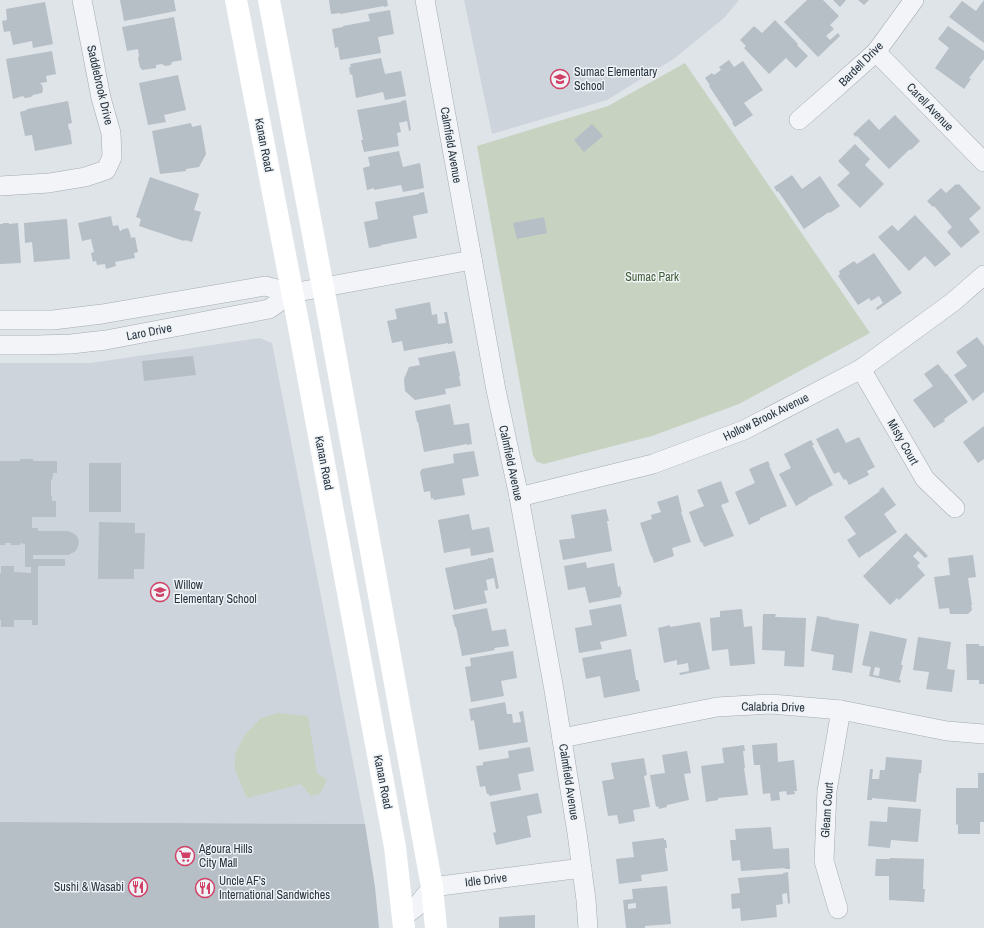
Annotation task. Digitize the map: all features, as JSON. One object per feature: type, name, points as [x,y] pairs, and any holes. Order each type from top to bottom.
[{"type":"main road","name":"Kanan Road","points":[[236,0],[395,847],[403,922]]},
{"type":"main road","points":[[269,0],[432,887],[436,928]]},
{"type":"street","name":"Saddlebrook Drive","points":[[0,186],[49,183],[85,177],[106,170],[112,157],[111,133],[101,98],[82,0]]},
{"type":"street","name":"Calmfield Avenue","points":[[425,0],[496,390],[519,497],[562,738],[578,833],[588,928]]},
{"type":"street","name":"Bardell Drive","points":[[799,120],[876,52],[914,0]]},
{"type":"street","name":"Carell Avenue","points":[[876,52],[984,162]]},
{"type":"street","name":"Laro Drive","points":[[0,320],[52,320],[102,314],[265,286],[292,293],[472,260]]},
{"type":"street","name":"Hollow Brook Avenue","points":[[519,497],[653,464],[744,430],[861,370],[953,302],[984,275]]},
{"type":"street","name":"Laro Drive","points":[[0,345],[71,344],[113,338],[269,309],[292,293]]},
{"type":"street","name":"Laro Drive","points":[[0,332],[25,332],[39,328],[52,320]]},
{"type":"street","name":"Misty Court","points":[[861,370],[925,479],[955,508]]},
{"type":"street","name":"Calabria Drive","points":[[562,738],[717,707],[771,704],[841,710],[947,731],[984,734]]},
{"type":"street","name":"Gleam Court","points":[[838,909],[824,861],[827,792],[841,710]]},
{"type":"street","name":"Idle Drive","points":[[432,887],[582,868]]},
{"type":"street","points":[[403,922],[432,887]]},
{"type":"shaded area","name":"Sumac Elementary School","points":[[464,0],[739,0],[724,18],[675,58],[607,100],[492,134]]},
{"type":"shaded area","name":"Willow Elementary School","points":[[260,338],[272,343],[365,824],[0,822],[0,363],[91,363]]},
{"type":"green space","name":"Sumac Park","points":[[685,63],[870,333],[739,404],[652,436],[544,464],[537,462],[533,456],[477,146],[608,106]]},
{"type":"green space","points":[[278,713],[308,716],[317,773],[327,780],[320,794],[311,796],[301,784],[247,798],[235,770],[235,754],[244,736],[261,718]]},
{"type":"building","points":[[120,0],[174,0],[176,11],[124,21]]},
{"type":"building","points":[[329,0],[387,0],[388,6],[340,14],[331,14]]},
{"type":"building","points":[[807,0],[823,0],[839,16],[830,25],[834,29],[826,36],[830,40],[838,33],[840,36],[818,57],[784,22]]},
{"type":"building","points":[[833,0],[846,0],[840,7]]},
{"type":"building","points":[[858,0],[869,0],[864,5]]},
{"type":"building","points":[[984,0],[984,43],[949,17],[962,1],[976,11]]},
{"type":"building","points":[[45,2],[53,44],[33,48],[32,41],[13,45],[10,31],[4,32],[2,21],[7,20],[6,9]]},
{"type":"building","points":[[390,10],[394,34],[378,37],[381,53],[340,60],[338,47],[335,48],[332,29],[370,21],[368,14]]},
{"type":"building","points":[[174,17],[182,60],[172,62],[171,65],[156,65],[156,68],[142,70],[140,68],[138,58],[138,49],[127,51],[122,27]]},
{"type":"building","points":[[775,20],[808,56],[796,68],[786,58],[769,74],[744,48],[746,46],[740,40],[754,26],[762,33]]},
{"type":"building","points":[[948,26],[984,51],[984,59],[969,78],[971,79],[964,89],[935,68],[949,48],[938,39]]},
{"type":"building","points":[[52,51],[56,74],[46,76],[47,82],[40,83],[43,90],[42,93],[31,97],[25,98],[23,96],[13,99],[6,59]]},
{"type":"building","points":[[381,58],[385,74],[401,71],[406,96],[385,100],[383,92],[356,98],[352,74],[350,75],[350,64]]},
{"type":"building","points":[[729,60],[734,67],[743,61],[763,90],[744,103],[753,115],[735,127],[705,78],[712,73],[714,75],[721,70],[719,67]]},
{"type":"building","points":[[178,75],[186,110],[164,115],[166,122],[148,125],[139,83]]},
{"type":"building","points":[[406,100],[411,130],[409,131],[407,121],[399,123],[401,132],[397,133],[399,146],[364,152],[357,110]]},
{"type":"building","points":[[68,101],[72,123],[68,124],[72,144],[35,151],[32,135],[25,136],[20,112],[27,109]]},
{"type":"building","points":[[895,115],[920,141],[889,169],[857,136],[856,137],[853,134],[869,119],[879,130]]},
{"type":"building","points":[[191,123],[192,127],[201,125],[206,154],[199,167],[186,169],[186,171],[160,174],[152,131]]},
{"type":"building","points":[[592,124],[603,136],[584,152],[574,140]]},
{"type":"building","points":[[855,144],[870,159],[865,165],[884,184],[860,208],[837,185],[850,173],[838,161]]},
{"type":"building","points":[[399,151],[403,167],[420,163],[424,188],[403,192],[401,185],[367,190],[363,168],[370,166],[368,157]]},
{"type":"building","points":[[792,175],[802,189],[820,176],[840,206],[804,229],[774,187]]},
{"type":"building","points":[[150,177],[199,194],[194,210],[201,212],[192,242],[184,241],[139,226],[141,219],[136,217]]},
{"type":"building","points":[[956,184],[959,184],[981,208],[969,219],[980,232],[961,248],[947,232],[952,227],[934,206],[933,207],[927,201],[941,188],[946,193]]},
{"type":"building","points":[[424,192],[428,213],[413,216],[417,238],[369,248],[364,222],[378,219],[375,202]]},
{"type":"building","points":[[915,215],[951,254],[935,267],[925,256],[909,271],[878,237],[892,225],[898,231]]},
{"type":"building","points":[[111,216],[113,226],[118,225],[120,231],[127,228],[131,238],[135,237],[138,252],[134,253],[135,258],[115,262],[116,266],[106,269],[105,264],[97,265],[96,261],[93,262],[91,253],[94,252],[91,239],[82,241],[78,223]]},
{"type":"building","points":[[544,217],[547,233],[517,239],[513,223]]},
{"type":"building","points":[[67,219],[70,259],[34,262],[32,242],[25,243],[24,223]]},
{"type":"building","points":[[18,223],[21,263],[0,264],[0,224]]},
{"type":"building","points":[[874,253],[902,293],[877,310],[876,308],[883,303],[879,296],[871,301],[869,298],[858,305],[838,276],[840,274],[839,271],[854,261],[857,264]]},
{"type":"building","points":[[430,302],[432,315],[437,314],[438,324],[446,323],[444,312],[447,312],[453,343],[404,351],[402,341],[392,343],[387,321],[397,319],[395,309]]},
{"type":"building","points":[[977,337],[984,346],[984,392],[973,401],[954,375],[967,366],[956,352]]},
{"type":"building","points":[[455,351],[461,386],[445,389],[446,394],[415,400],[405,391],[404,379],[409,367],[420,365],[418,358]]},
{"type":"building","points":[[193,356],[196,375],[144,381],[142,361]]},
{"type":"building","points":[[938,364],[968,402],[934,428],[913,400],[933,386],[924,374]]},
{"type":"building","points":[[450,404],[454,425],[469,423],[472,444],[424,452],[415,411]]},
{"type":"building","points":[[984,426],[984,459],[978,463],[963,442]]},
{"type":"building","points":[[838,428],[846,443],[859,437],[875,467],[867,471],[869,475],[849,485],[846,479],[844,480],[839,472],[834,474],[816,439]]},
{"type":"building","points":[[811,440],[814,445],[812,445],[833,485],[796,506],[779,474],[791,468],[784,454]]},
{"type":"building","points":[[474,451],[479,476],[462,479],[465,495],[434,500],[433,498],[431,499],[430,491],[424,492],[420,472],[422,469],[454,463],[453,454]]},
{"type":"building","points":[[20,459],[33,459],[33,461],[57,461],[57,473],[53,473],[51,480],[52,501],[56,501],[56,517],[32,517],[32,528],[38,528],[38,531],[68,531],[77,536],[79,541],[76,551],[68,555],[33,555],[33,559],[65,559],[65,566],[38,566],[38,625],[32,625],[32,620],[14,620],[14,627],[1,627],[1,566],[14,566],[14,572],[31,573],[31,567],[25,567],[25,544],[20,543],[20,545],[11,545],[11,543],[5,543],[5,545],[0,545],[0,461],[20,461]]},
{"type":"building","points":[[768,461],[787,506],[760,518],[760,520],[749,525],[735,492],[755,483],[749,469]]},
{"type":"building","points":[[89,463],[121,463],[121,512],[89,512]]},
{"type":"building","points":[[721,481],[729,502],[721,505],[734,536],[704,547],[689,512],[704,506],[697,490]]},
{"type":"building","points":[[883,487],[896,505],[884,514],[897,532],[859,558],[847,540],[856,534],[844,517],[880,491],[879,490]]},
{"type":"building","points":[[678,495],[681,512],[691,542],[672,548],[674,556],[654,563],[640,523],[652,519],[651,515],[661,512],[657,502]]},
{"type":"building","points":[[606,509],[609,521],[607,521],[612,551],[563,560],[559,540],[575,538],[571,515]]},
{"type":"building","points":[[469,514],[472,530],[489,527],[494,552],[471,556],[470,548],[444,553],[438,520]]},
{"type":"building","points":[[99,522],[135,523],[135,533],[145,533],[144,569],[134,569],[134,579],[98,579]]},
{"type":"building","points":[[906,533],[928,556],[925,558],[918,551],[913,556],[920,563],[917,566],[925,575],[899,600],[897,598],[890,605],[863,576]]},
{"type":"building","points":[[973,555],[976,577],[968,578],[972,610],[968,614],[950,614],[949,608],[939,609],[934,577],[950,575],[948,558]]},
{"type":"building","points":[[493,558],[499,588],[496,589],[494,578],[486,580],[488,590],[484,591],[487,603],[454,610],[445,568]]},
{"type":"building","points":[[586,562],[587,568],[614,563],[618,587],[620,586],[622,594],[620,595],[621,597],[589,603],[585,587],[568,590],[564,566]]},
{"type":"building","points":[[621,604],[627,636],[600,642],[602,649],[579,653],[575,628],[592,625],[589,610]]},
{"type":"building","points":[[487,608],[492,631],[506,629],[509,646],[462,656],[452,615]]},
{"type":"building","points":[[742,609],[744,627],[752,626],[755,664],[730,666],[728,649],[712,651],[710,618],[720,617],[720,611]]},
{"type":"building","points":[[763,614],[776,614],[775,617],[806,618],[804,667],[784,666],[785,651],[762,650]]},
{"type":"building","points":[[817,616],[859,624],[852,673],[832,670],[834,655],[811,651]]},
{"type":"building","points":[[700,622],[710,669],[680,675],[679,673],[689,671],[688,663],[677,665],[677,660],[664,663],[658,628],[670,625],[670,627]]},
{"type":"building","points":[[870,631],[907,639],[901,665],[903,665],[899,680],[901,680],[900,683],[869,676],[871,667],[862,665]],"holes":[[[875,667],[880,668],[879,676],[873,675]]]},
{"type":"building","points":[[918,637],[951,642],[947,669],[955,670],[952,692],[926,689],[929,672],[913,670]]},
{"type":"building","points":[[966,644],[979,644],[979,646],[984,646],[984,684],[979,684],[979,680],[967,680]]},
{"type":"building","points":[[631,649],[636,680],[638,680],[640,691],[604,698],[600,676],[586,679],[582,658]]},
{"type":"building","points":[[513,651],[517,678],[501,681],[504,696],[471,702],[465,667],[471,666],[470,658]]},
{"type":"building","points":[[505,702],[507,714],[512,714],[513,723],[521,722],[519,712],[523,711],[528,742],[479,750],[474,720],[471,721],[469,709]]},
{"type":"building","points":[[777,743],[778,762],[794,760],[797,791],[794,791],[795,794],[787,795],[786,791],[779,792],[780,800],[771,801],[770,793],[763,794],[760,765],[754,765],[752,745]]},
{"type":"building","points":[[744,745],[744,768],[748,795],[718,798],[718,800],[706,802],[701,766],[724,763],[722,748]]},
{"type":"building","points":[[530,747],[534,771],[518,774],[521,790],[489,796],[485,786],[480,787],[476,766],[483,765],[483,762],[509,758],[508,751]]},
{"type":"building","points":[[687,751],[691,773],[684,774],[689,800],[667,805],[667,807],[659,809],[658,806],[656,807],[650,775],[665,773],[662,755]]},
{"type":"building","points":[[886,757],[922,760],[916,802],[872,798],[872,800],[867,800],[870,769],[873,769],[872,779],[879,779],[880,770],[885,770]]},
{"type":"building","points":[[644,758],[647,775],[644,776],[650,807],[633,810],[635,821],[619,824],[617,815],[608,816],[602,781],[614,779],[611,763]]},
{"type":"building","points":[[978,773],[984,773],[984,822],[980,822],[980,834],[958,834],[958,824],[956,825],[956,788],[978,788]]},
{"type":"building","points":[[538,793],[542,813],[527,816],[531,837],[496,845],[493,833],[496,832],[490,802]]},
{"type":"building","points":[[888,807],[921,809],[918,842],[891,840],[890,848],[868,846],[870,821],[887,822]]},
{"type":"building","name":"Agoura Hills City Mall","points":[[0,822],[365,824],[375,887],[379,928],[0,928]]},
{"type":"building","points":[[771,827],[773,849],[789,848],[790,869],[785,868],[741,871],[740,860],[732,861],[730,840],[736,840],[735,829]]},
{"type":"building","points":[[664,838],[664,840],[666,840],[667,848],[665,848],[668,871],[641,875],[642,881],[619,884],[616,859],[634,857],[632,842]]},
{"type":"building","points":[[876,859],[924,859],[924,902],[889,900],[889,876],[875,876]]},
{"type":"building","points":[[788,872],[790,903],[788,904],[787,893],[782,894],[783,904],[776,905],[777,917],[741,921],[740,908],[732,909],[731,894],[740,893],[738,878],[783,874]]},
{"type":"building","points":[[667,886],[671,924],[645,926],[645,928],[626,928],[623,900],[633,899],[632,889]],"holes":[[[636,903],[636,908],[628,909],[628,904]]]},
{"type":"building","points":[[535,915],[535,928],[499,928],[499,917]]},
{"type":"place","name":"Sumac Elementary School","points":[[560,79]]},
{"type":"place","name":"Willow Elementary School","points":[[160,592]]},
{"type":"place","name":"Agoura Hills City Mall","points":[[185,856]]},
{"type":"place","name":"Sushi & Wasabi","points":[[138,887]]},
{"type":"place","name":"Uncle AF's International Sandwiches","points":[[205,888]]}]
